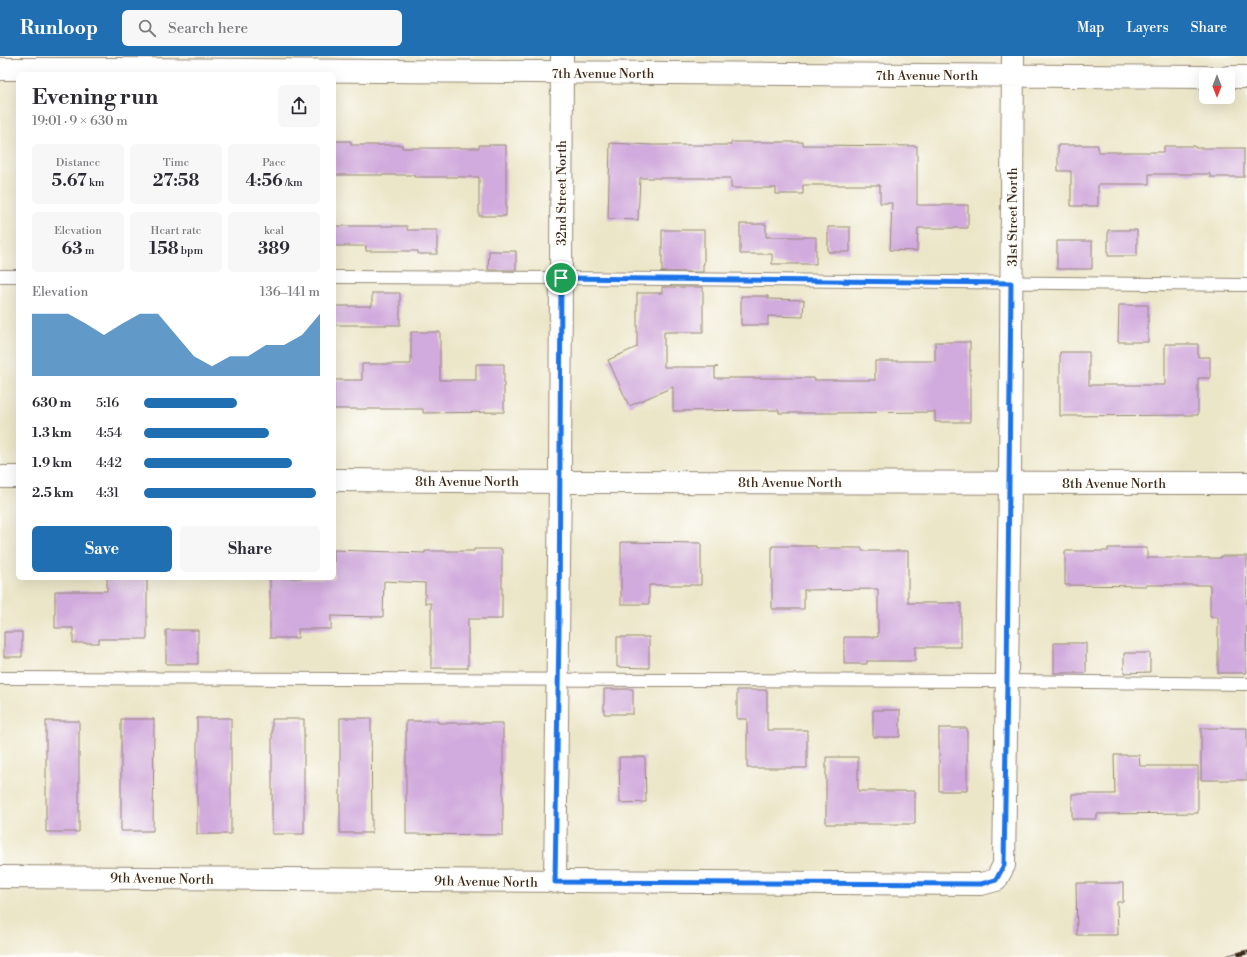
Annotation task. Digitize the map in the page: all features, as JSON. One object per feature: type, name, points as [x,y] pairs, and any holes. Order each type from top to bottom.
[{"type":"street","name":"7th Avenue North","points":[[0,69],[125,62],[1013,66],[1199,77]]},
{"type":"street","name":"32nd Street North","points":[[555,882],[560,482],[562,64]]},
{"type":"street","name":"31st Street North","points":[[996,880],[1004,865],[1010,482],[1013,66]]},
{"type":"street","points":[[1235,77],[1247,77]]},
{"type":"street","points":[[0,477],[16,477]]},
{"type":"street","name":"8th Avenue North","points":[[336,480],[560,482],[1247,483]]},
{"type":"street","name":"9th Avenue North","points":[[0,877],[981,884],[996,880]]},
{"type":"lane","points":[[0,276],[16,276]]},
{"type":"lane","points":[[336,277],[1247,285]]},
{"type":"lane","points":[[0,678],[1007,681],[1247,684]]},
{"type":"building","points":[[336,141],[351,141],[351,145],[402,145],[402,148],[479,148],[479,145],[506,145],[506,216],[479,216],[479,177],[414,177],[414,175],[336,175]]},
{"type":"building","points":[[731,142],[803,142],[803,145],[917,146],[917,205],[968,205],[968,228],[918,228],[917,251],[890,250],[892,203],[880,203],[880,185],[803,185],[803,194],[776,194],[776,188],[731,188],[731,178],[640,178],[638,220],[608,219],[610,143],[652,145],[731,145]]},
{"type":"building","points":[[1058,145],[1098,145],[1098,152],[1164,152],[1164,146],[1195,146],[1195,148],[1244,148],[1244,177],[1210,177],[1210,174],[1149,174],[1149,184],[1098,184],[1098,206],[1071,206],[1071,171],[1058,171]]},
{"type":"building","points":[[740,224],[766,224],[766,237],[816,237],[816,264],[772,264],[772,254],[740,254]]},
{"type":"building","points":[[336,226],[407,226],[407,230],[437,230],[437,254],[418,254],[418,251],[366,251],[366,246],[336,246]]},
{"type":"building","points":[[828,227],[850,227],[850,252],[828,252]]},
{"type":"building","points":[[662,230],[704,230],[703,272],[662,272]]},
{"type":"building","points":[[1108,230],[1137,230],[1137,256],[1108,256]]},
{"type":"building","points":[[1057,241],[1092,241],[1092,269],[1057,269]]},
{"type":"building","points":[[489,251],[516,251],[516,270],[488,270]]},
{"type":"building","points":[[662,287],[703,287],[703,332],[664,332],[664,367],[718,367],[715,368],[715,378],[814,378],[814,380],[875,380],[875,361],[935,361],[935,342],[970,342],[970,422],[935,422],[935,412],[779,413],[779,410],[673,411],[673,387],[629,406],[608,360],[637,347],[637,293],[662,293]]},
{"type":"building","points":[[372,293],[400,293],[400,325],[336,325],[336,306],[372,306]]},
{"type":"building","points":[[741,296],[768,296],[768,299],[804,300],[803,317],[768,316],[768,325],[741,325]]},
{"type":"building","points":[[1119,305],[1148,305],[1148,342],[1118,342]]},
{"type":"building","points":[[411,332],[440,332],[440,380],[476,380],[476,364],[504,364],[504,412],[423,413],[423,409],[336,409],[336,380],[362,380],[362,364],[411,364]]},
{"type":"building","points":[[1165,344],[1198,344],[1198,357],[1210,357],[1210,378],[1198,378],[1198,415],[1060,416],[1060,352],[1089,352],[1089,385],[1165,385]]},
{"type":"building","points":[[621,542],[701,543],[701,585],[649,585],[649,604],[621,604]]},
{"type":"building","points":[[772,546],[862,548],[862,551],[908,551],[908,603],[961,603],[961,647],[915,647],[915,661],[867,661],[867,664],[844,664],[844,637],[878,637],[878,589],[804,590],[804,609],[772,609]]},
{"type":"building","points":[[1108,548],[1147,548],[1147,558],[1221,558],[1221,556],[1247,556],[1246,673],[1218,673],[1218,617],[1210,617],[1210,585],[1065,585],[1065,551],[1108,551]]},
{"type":"building","points":[[474,549],[502,549],[502,619],[468,619],[468,668],[431,668],[431,603],[425,603],[425,583],[384,581],[383,617],[331,616],[331,629],[298,629],[298,638],[270,638],[270,580],[336,580],[336,550],[425,553],[425,551],[474,551]]},
{"type":"building","points":[[107,580],[147,580],[147,639],[99,639],[99,643],[73,643],[73,628],[55,628],[55,591],[107,591]]},
{"type":"building","points":[[166,630],[198,630],[198,664],[166,664]]},
{"type":"building","points":[[4,632],[22,632],[22,657],[4,657]]},
{"type":"building","points":[[617,637],[649,637],[649,668],[617,667]]},
{"type":"building","points":[[1054,643],[1086,643],[1086,673],[1054,673]]},
{"type":"building","points":[[1124,653],[1150,653],[1150,672],[1124,673]]},
{"type":"building","points":[[604,689],[633,689],[633,714],[604,714]]},
{"type":"building","points":[[737,690],[767,690],[767,730],[807,730],[807,768],[747,768],[747,719],[737,719]]},
{"type":"building","points":[[873,710],[900,710],[900,737],[873,737]]},
{"type":"building","points":[[197,718],[231,718],[231,834],[197,834]]},
{"type":"building","points":[[340,718],[371,718],[372,833],[340,833]]},
{"type":"building","points":[[121,719],[154,719],[153,831],[121,831]]},
{"type":"building","points":[[272,719],[304,719],[304,834],[272,834]]},
{"type":"building","points":[[46,721],[79,721],[79,832],[46,832]]},
{"type":"building","points":[[406,721],[438,721],[438,723],[503,723],[503,835],[406,834]]},
{"type":"building","points":[[939,728],[967,728],[967,791],[939,791]]},
{"type":"building","points":[[1201,728],[1247,728],[1247,780],[1201,780]]},
{"type":"building","points":[[1114,755],[1139,755],[1140,766],[1198,766],[1198,813],[1097,814],[1097,819],[1072,819],[1072,794],[1115,794]]},
{"type":"building","points":[[619,757],[645,757],[646,802],[620,803]]},
{"type":"building","points":[[826,757],[858,757],[858,791],[915,791],[915,824],[826,824]]},
{"type":"building","points":[[1076,883],[1123,883],[1123,902],[1117,902],[1118,935],[1077,935]]},
{"type":"railway","points":[[1229,957],[1247,952]]},
{"type":"route","points":[[561,278],[1011,283],[1010,482],[1004,865],[996,880],[981,884],[555,882],[559,630],[561,278]]}]
